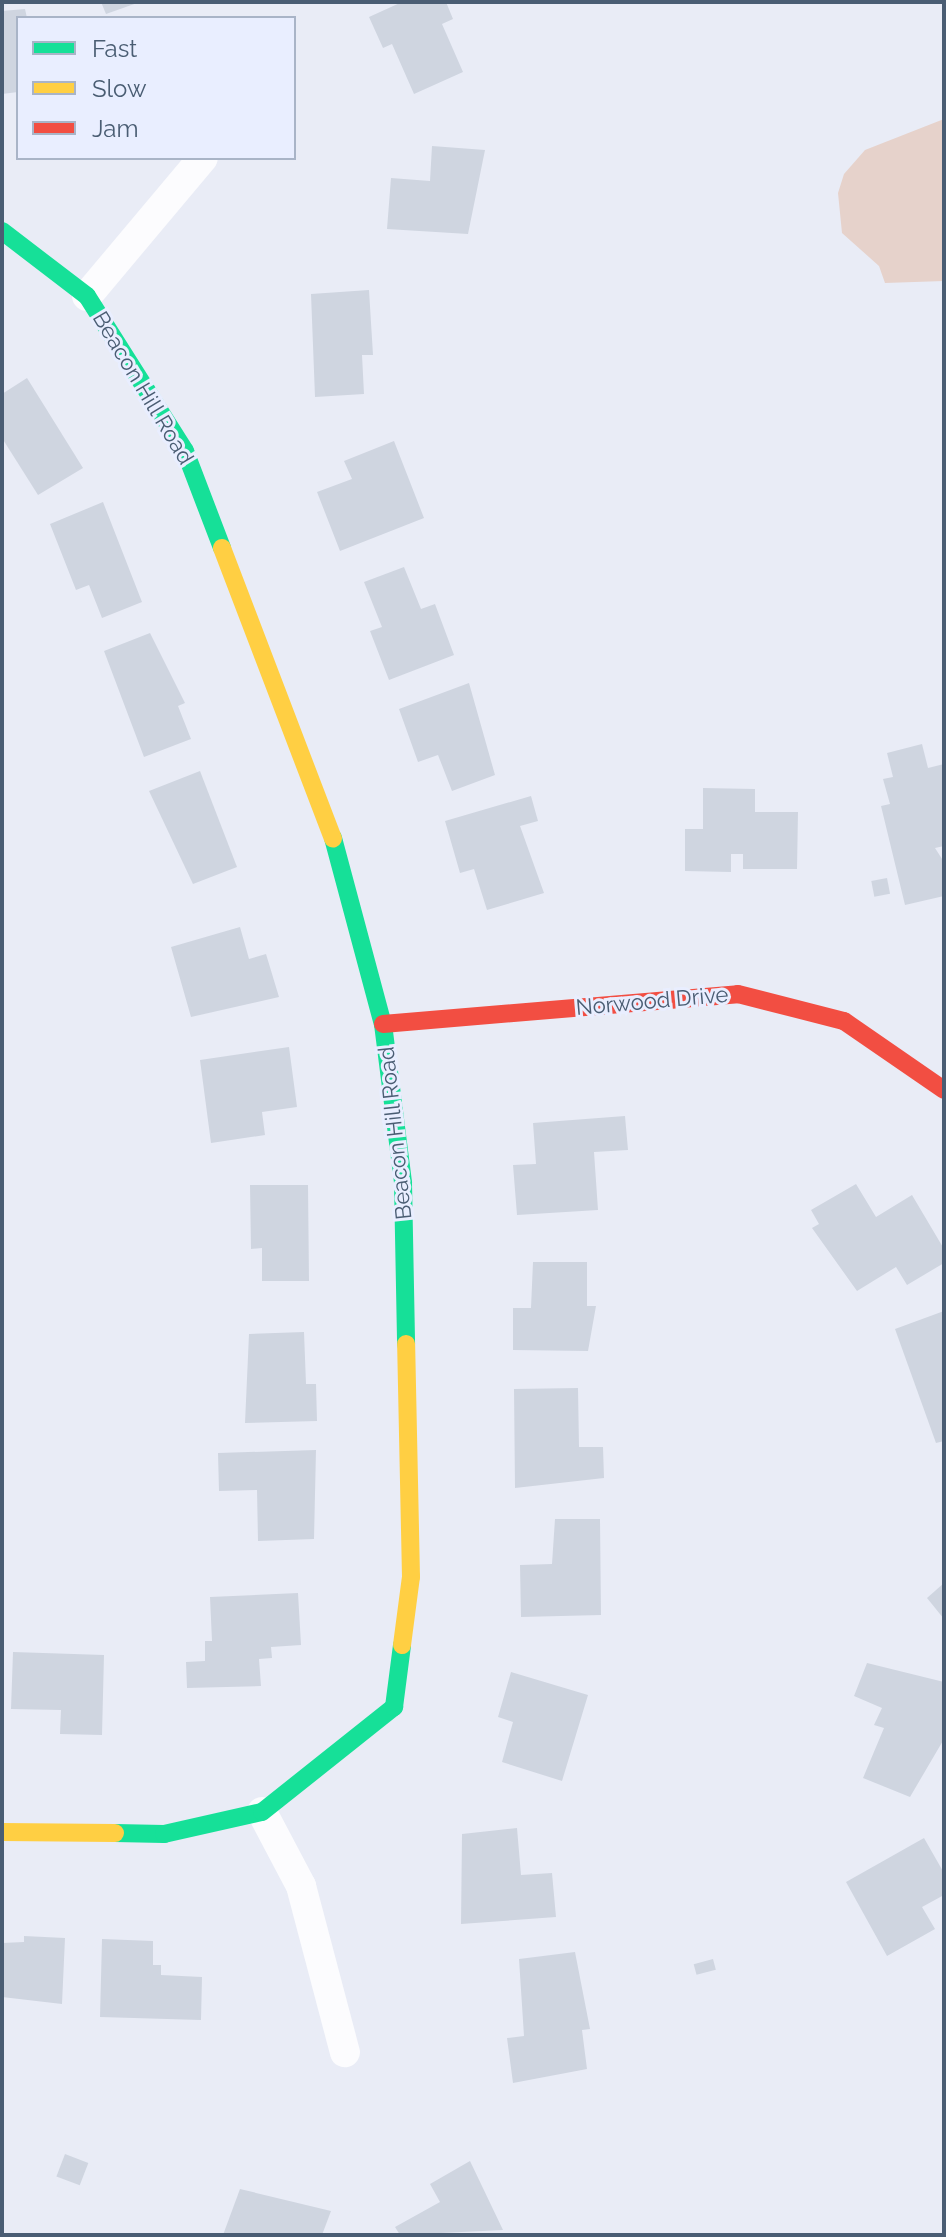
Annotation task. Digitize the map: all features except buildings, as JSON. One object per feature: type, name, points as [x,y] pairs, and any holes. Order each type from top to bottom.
[{"type":"street","points":[[87,296],[201,160]]},
{"type":"street","name":"Beacon Hill Road","points":[[2,231],[87,296],[185,451],[335,844],[383,1024],[403,1183],[411,1561],[394,1707],[262,1812],[164,1834],[2,1832]]},
{"type":"street","name":"Norwood Drive","points":[[383,1024],[738,994],[844,1021],[940,1077]]},
{"type":"street","points":[[262,1812],[301,1886],[345,2052]]},
{"type":"shaded area","points":[[944,119],[944,281],[885,283],[879,266],[842,233],[838,193],[844,174],[865,150]]},
{"type":"traffic: fast","points":[[2,231],[87,296],[185,451],[222,548]]},
{"type":"traffic: fast","points":[[333,838],[383,1024],[403,1183],[406,1344]]},
{"type":"traffic: fast","points":[[115,1833],[164,1834],[262,1812],[394,1707],[402,1645]]},
{"type":"traffic: slow","points":[[222,548],[333,838]]},
{"type":"traffic: slow","points":[[402,1645],[411,1577],[406,1344]]},
{"type":"traffic: slow","points":[[2,1832],[115,1833]]},
{"type":"traffic: jam","points":[[383,1024],[738,994],[844,1021],[944,1090]]}]
